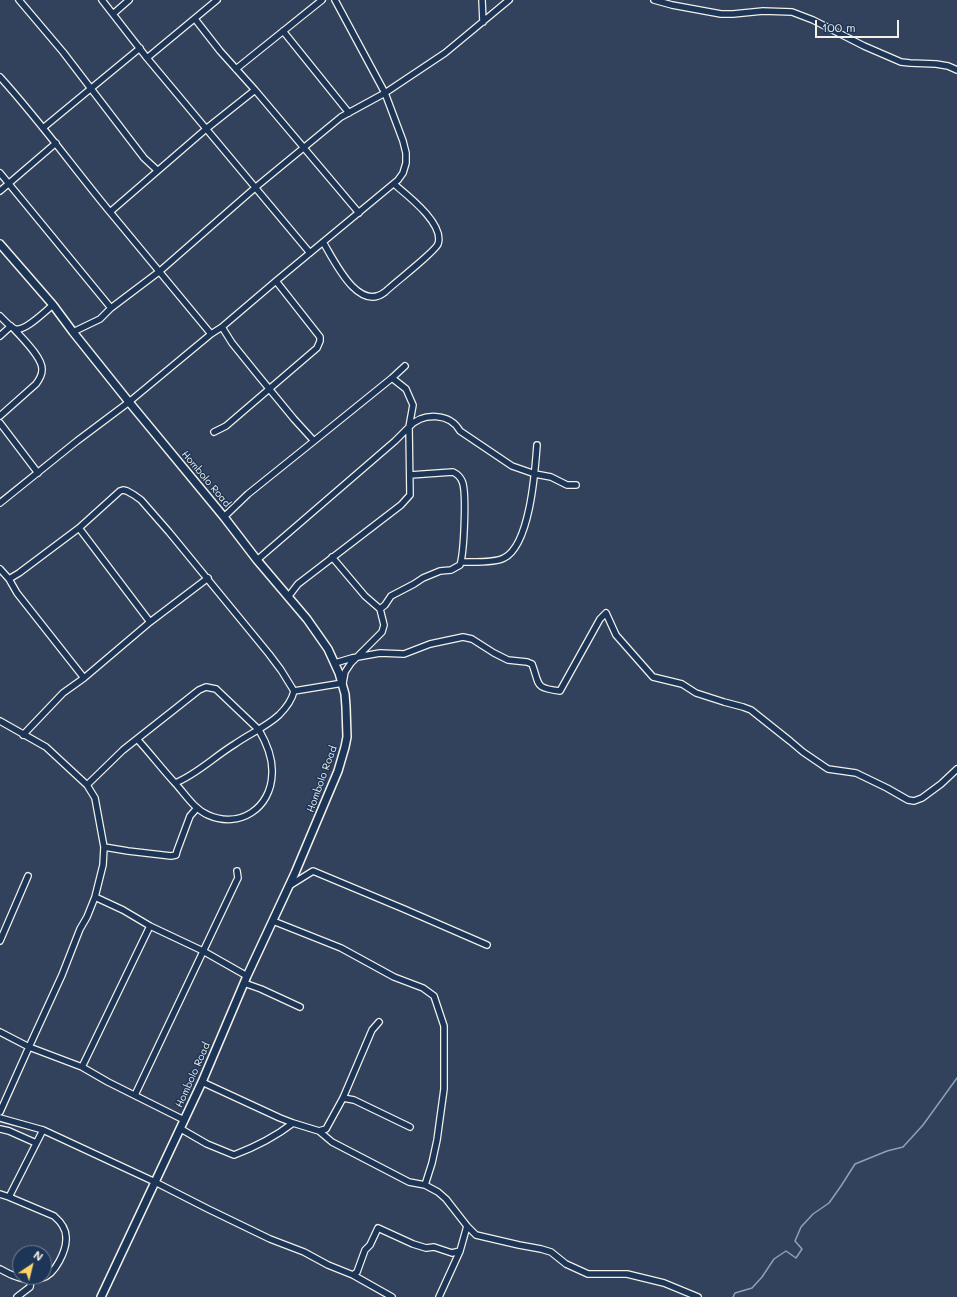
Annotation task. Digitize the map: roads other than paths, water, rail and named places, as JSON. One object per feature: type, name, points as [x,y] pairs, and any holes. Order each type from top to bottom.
[{"type":"street","points":[[19,0],[63,52],[144,158],[158,170]]},
{"type":"street","points":[[102,0],[147,58],[310,253]]},
{"type":"street","points":[[113,14],[129,0]]},
{"type":"street","points":[[147,58],[217,0]]},
{"type":"street","points":[[236,69],[322,0]]},
{"type":"street","points":[[0,503],[129,402],[211,334],[222,327],[398,180],[405,167],[406,153],[403,141],[385,93],[335,0]]},
{"type":"street","points":[[482,0],[483,22]]},
{"type":"street","points":[[73,332],[100,319],[111,308],[160,271],[256,187],[341,117],[385,93],[445,53],[509,0]]},
{"type":"street","points":[[654,0],[672,5],[721,14],[775,10],[792,12],[813,20],[864,46],[901,62],[936,64],[948,66],[957,70]]},
{"type":"street","points":[[195,19],[220,51],[359,213]]},
{"type":"street","points":[[283,31],[349,113]]},
{"type":"street","points":[[44,128],[140,48]]},
{"type":"street","points":[[0,77],[44,128],[110,212],[211,334]]},
{"type":"street","points":[[110,212],[206,129],[255,90]]},
{"type":"street","points":[[0,190],[56,143]]},
{"type":"street","points":[[0,174],[111,308]]},
{"type":"street","points":[[324,242],[346,278],[356,290],[373,297],[379,296],[384,292],[421,261],[435,248],[438,243],[436,229],[428,217],[394,184]]},
{"type":"street","name":"Hombolo Road","points":[[0,244],[53,305],[129,402],[224,517],[257,560],[307,619],[328,649],[335,663],[342,683],[346,707],[347,737],[338,771],[302,857],[246,980],[202,1082],[101,1297]]},
{"type":"street","points":[[214,432],[226,426],[318,348],[320,337],[276,281]]},
{"type":"street","points":[[0,336],[12,327],[24,328],[53,305]]},
{"type":"street","points":[[0,316],[12,327],[37,356],[42,366],[40,378],[36,384],[0,416]]},
{"type":"street","points":[[222,327],[232,343],[294,419],[314,440]]},
{"type":"street","points":[[224,517],[248,494],[405,366]]},
{"type":"street","points":[[288,597],[298,584],[401,505],[410,495],[409,427],[413,405],[406,389],[392,378]]},
{"type":"street","points":[[257,560],[395,441],[414,421],[427,417],[445,418],[458,427],[460,431],[512,466],[535,474],[551,477],[567,485],[576,485]]},
{"type":"street","points":[[0,423],[38,473]]},
{"type":"street","points":[[461,562],[499,560],[512,553],[524,529],[529,511],[535,474],[537,445]]},
{"type":"street","points":[[380,609],[386,605],[391,596],[423,578],[440,571],[451,570],[460,565],[461,562],[464,536],[463,482],[458,474],[453,472],[410,475]]},
{"type":"street","points":[[9,579],[79,528],[120,491],[127,490],[141,500],[170,532],[269,654],[294,691]]},
{"type":"street","points":[[79,528],[150,622]]},
{"type":"street","points":[[294,691],[342,683],[345,672],[351,663],[382,632],[384,625],[380,609],[365,596],[332,557]]},
{"type":"street","points":[[0,569],[84,678]]},
{"type":"street","points":[[23,735],[63,693],[84,678],[150,622],[208,578]]},
{"type":"street","points":[[335,663],[356,657],[380,653],[404,654],[430,644],[463,637],[472,639],[508,660],[532,664],[537,683],[542,687],[560,691],[600,619],[606,613],[616,635],[653,677],[682,684],[696,693],[724,702],[743,706],[751,710],[803,752],[828,768],[856,773],[908,800],[914,801],[922,798],[941,784],[957,769]]},
{"type":"street","points":[[87,785],[123,750],[199,690],[206,687],[216,689],[259,730],[268,749],[273,773],[268,796],[262,804],[248,815],[234,819],[216,818],[197,808],[137,739]]},
{"type":"street","points":[[175,784],[185,779],[235,743],[259,730],[278,716],[293,695],[294,691]]},
{"type":"street","points":[[0,721],[46,747],[87,785],[95,798],[104,847],[103,865],[95,897],[87,917],[80,929],[62,975],[0,1112]]},
{"type":"street","points":[[104,847],[171,856],[176,854],[190,816],[197,808]]},
{"type":"street","points":[[134,1095],[238,878],[237,871]]},
{"type":"street","points":[[289,886],[313,871],[487,945]]},
{"type":"street","points":[[0,941],[28,876]]},
{"type":"street","points":[[95,897],[123,910],[150,926],[203,950],[261,989],[300,1007]]},
{"type":"street","points":[[273,921],[341,948],[394,977],[424,988],[434,996],[444,1026],[444,1089],[437,1140],[425,1185]]},
{"type":"street","points":[[82,1067],[150,926]]},
{"type":"street","points":[[319,1131],[326,1128],[343,1098],[372,1030],[378,1022]]},
{"type":"street","points":[[0,1032],[29,1047],[82,1067],[108,1082],[184,1120]]},
{"type":"street","points":[[202,1082],[280,1118],[319,1131],[332,1142],[409,1182],[425,1185],[438,1192],[446,1199],[476,1235],[551,1252],[566,1264],[588,1274],[627,1274],[664,1283],[698,1297]]},
{"type":"street","points":[[343,1098],[354,1100],[410,1127]]},
{"type":"street","points":[[0,1118],[43,1130],[155,1182],[270,1239],[304,1252],[328,1265],[353,1275],[392,1297]]},
{"type":"street","points":[[180,1128],[207,1144],[234,1155],[252,1148],[284,1131],[293,1123]]},
{"type":"street","points":[[0,1129],[9,1131],[36,1143]]},
{"type":"street","points":[[9,1197],[43,1130]]},
{"type":"street","points":[[0,1194],[54,1216],[63,1225],[66,1237],[65,1245],[60,1260],[52,1271]]},
{"type":"street","points":[[440,1297],[460,1252],[467,1226]]},
{"type":"street","points":[[353,1275],[357,1272],[365,1250],[370,1245],[378,1228],[413,1244],[426,1248],[434,1247],[452,1253],[460,1252]]},
{"type":"street","points":[[0,1269],[12,1274]]},
{"type":"street","points":[[17,1297],[30,1287],[30,1285]]},
{"type":"waterway","points":[[733,1297],[735,1293],[752,1288],[762,1277],[774,1259],[786,1251],[796,1258],[802,1249],[795,1241],[801,1227],[813,1214],[829,1203],[855,1164],[887,1151],[903,1147],[923,1125],[957,1078]]}]
